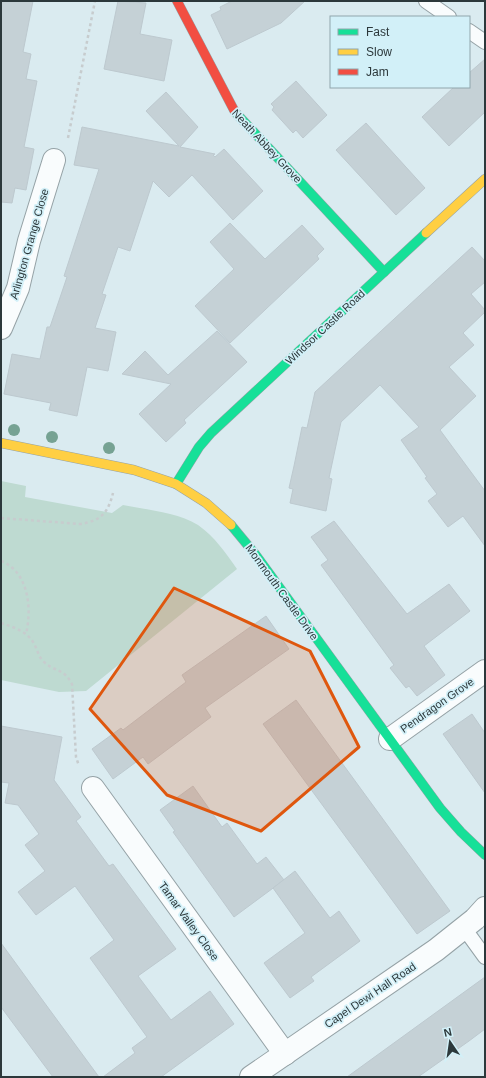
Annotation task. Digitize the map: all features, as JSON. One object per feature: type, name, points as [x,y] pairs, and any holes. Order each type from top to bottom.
[{"type":"street","name":"Neath Abbey Grove","points":[[177,1],[226,101],[384,272]]},
{"type":"street","name":"Arlington Grange Close","points":[[1,328],[18,288],[29,241],[54,160]]},
{"type":"street","name":"Windsor Castle Road","points":[[176,484],[195,452],[211,433],[485,179]]},
{"type":"street","name":"Monmouth Castle Drive","points":[[1,443],[118,466],[176,484],[206,504],[237,531],[440,808],[461,832],[485,854]]},
{"type":"street","name":"Pendragon Grove","points":[[390,739],[485,671]]},
{"type":"street","name":"Tamar Valley Close","points":[[93,788],[285,1054]]},
{"type":"street","name":"Capel Dewi Hall Road","points":[[251,1077],[436,950],[464,928],[485,908]]},
{"type":"lane","points":[[426,1],[448,16]]},
{"type":"lane","points":[[470,32],[485,42]]},
{"type":"lane","points":[[464,928],[485,957]]},
{"type":"path","points":[[54,160],[64,162],[95,1]]},
{"type":"path","points":[[1,518],[80,524],[93,522],[104,514],[111,502],[118,466]]},
{"type":"path","points":[[1,561],[14,568],[27,594],[29,623],[26,634]]},
{"type":"path","points":[[1,623],[26,634],[33,642],[42,660],[50,667],[60,670],[68,675],[72,684],[76,757],[93,788]]},
{"type":"highlighted area","points":[[174,588],[310,651],[359,747],[261,831],[167,795],[90,709]]},
{"type":"green space","points":[[1,481],[26,486],[25,497],[112,513],[123,505],[181,517],[198,525],[209,534],[237,569],[86,691],[59,692],[1,680]]},
{"type":"building","points":[[1,1],[33,1],[23,52],[31,54],[26,79],[37,81],[24,147],[34,149],[26,190],[15,188],[12,203],[1,202]]},
{"type":"building","points":[[118,1],[146,3],[140,34],[172,40],[164,81],[104,69]]},
{"type":"building","points":[[232,1],[305,1],[281,23],[227,49],[211,15],[221,10],[220,7]]},
{"type":"building","points":[[485,59],[485,112],[449,146],[422,117],[453,88],[470,88],[470,72]]},
{"type":"building","points":[[296,81],[327,115],[303,138],[296,130],[293,133],[272,110],[274,107],[271,104]]},
{"type":"building","points":[[166,92],[198,127],[180,147],[215,154],[213,155],[215,157],[224,149],[263,191],[233,220],[192,175],[169,197],[153,181],[130,251],[118,247],[102,294],[106,295],[95,328],[116,332],[108,371],[87,367],[77,416],[49,410],[51,403],[4,394],[12,354],[40,359],[47,327],[50,327],[67,277],[64,276],[99,169],[74,165],[82,127],[179,146],[146,111]]},
{"type":"building","points":[[366,123],[425,188],[396,215],[336,150]]},
{"type":"building","points":[[230,223],[265,259],[302,225],[324,249],[317,256],[319,259],[230,343],[195,306],[234,269],[210,242]]},
{"type":"building","points":[[472,247],[485,261],[485,282],[471,294],[485,310],[485,312],[463,333],[474,345],[449,367],[476,396],[440,430],[485,491],[485,546],[463,516],[448,527],[428,501],[437,494],[401,440],[419,427],[380,385],[341,422],[329,478],[332,479],[326,511],[290,503],[293,489],[289,488],[302,427],[307,428],[315,392]]},
{"type":"building","points":[[217,331],[247,362],[184,420],[186,423],[166,442],[139,414],[171,384],[122,374],[145,351],[168,375]]},
{"type":"building","points":[[334,521],[407,614],[449,584],[470,611],[424,646],[445,675],[417,696],[409,686],[406,688],[390,668],[394,665],[321,565],[328,560],[311,537]]},
{"type":"building","points":[[266,616],[289,649],[205,708],[211,717],[148,764],[143,757],[113,779],[92,749],[121,728],[123,730],[186,682],[182,675]]},
{"type":"building","points":[[296,700],[450,911],[417,934],[263,724]]},
{"type":"building","points":[[472,714],[485,733],[485,793],[443,734]]},
{"type":"building","points":[[1,726],[62,737],[54,780],[81,817],[76,821],[109,866],[113,864],[176,949],[138,976],[171,1020],[210,991],[234,1024],[161,1077],[103,1077],[135,1053],[132,1048],[147,1037],[90,958],[114,940],[75,886],[36,915],[18,892],[45,871],[25,845],[39,834],[18,805],[5,803],[9,783],[1,782]]},
{"type":"building","points":[[193,786],[222,827],[227,823],[257,864],[266,857],[284,880],[234,917],[173,832],[175,831],[160,810]]},
{"type":"building","points":[[295,871],[330,918],[339,911],[360,941],[311,977],[314,981],[290,998],[264,963],[305,933],[273,888]]},
{"type":"building","points":[[1,943],[99,1077],[53,1077],[1,1007]]},
{"type":"building","points":[[485,977],[485,1029],[469,1041],[418,1077],[347,1077]]},
{"type":"traffic: fast","points":[[235,112],[384,272]]},
{"type":"traffic: fast","points":[[176,484],[199,447],[211,433],[426,233]]},
{"type":"traffic: fast","points":[[231,525],[255,554],[440,808],[461,832],[485,855]]},
{"type":"traffic: slow","points":[[426,233],[485,179]]},
{"type":"traffic: slow","points":[[1,443],[134,470],[176,484],[206,503],[231,525]]},
{"type":"traffic: jam","points":[[177,1],[235,112]]}]
